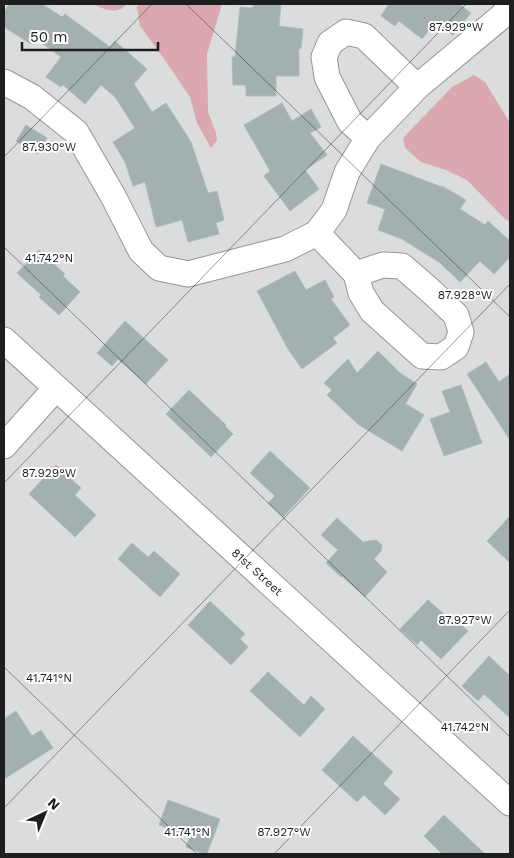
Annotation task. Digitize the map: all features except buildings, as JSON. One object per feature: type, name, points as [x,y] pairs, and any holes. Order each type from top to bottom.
[{"type":"street","points":[[4,82],[32,97],[76,132],[113,196],[140,251],[159,268],[188,274],[285,250],[318,232],[334,210],[348,172],[368,138],[417,87],[510,8]]},
{"type":"street","points":[[368,138],[350,122],[327,77],[324,57],[330,43],[346,32],[364,36],[417,87]]},
{"type":"street","points":[[318,232],[356,274]]},
{"type":"street","name":"81st Street","points":[[4,340],[510,803]]},
{"type":"street","points":[[4,446],[56,388]]},
{"type":"shaded area","points":[[4,4],[510,4],[510,854],[4,854]]},
{"type":"shaded area","points":[[93,4],[127,4],[119,9],[106,10]]},
{"type":"shaded area","points":[[139,4],[222,4],[207,54],[208,112],[217,140],[211,148],[197,123],[190,97],[140,26],[137,7]]},
{"type":"shaded area","points":[[474,75],[485,82],[510,123],[510,222],[467,180],[446,170],[421,162],[405,148],[403,138],[452,87]]}]
